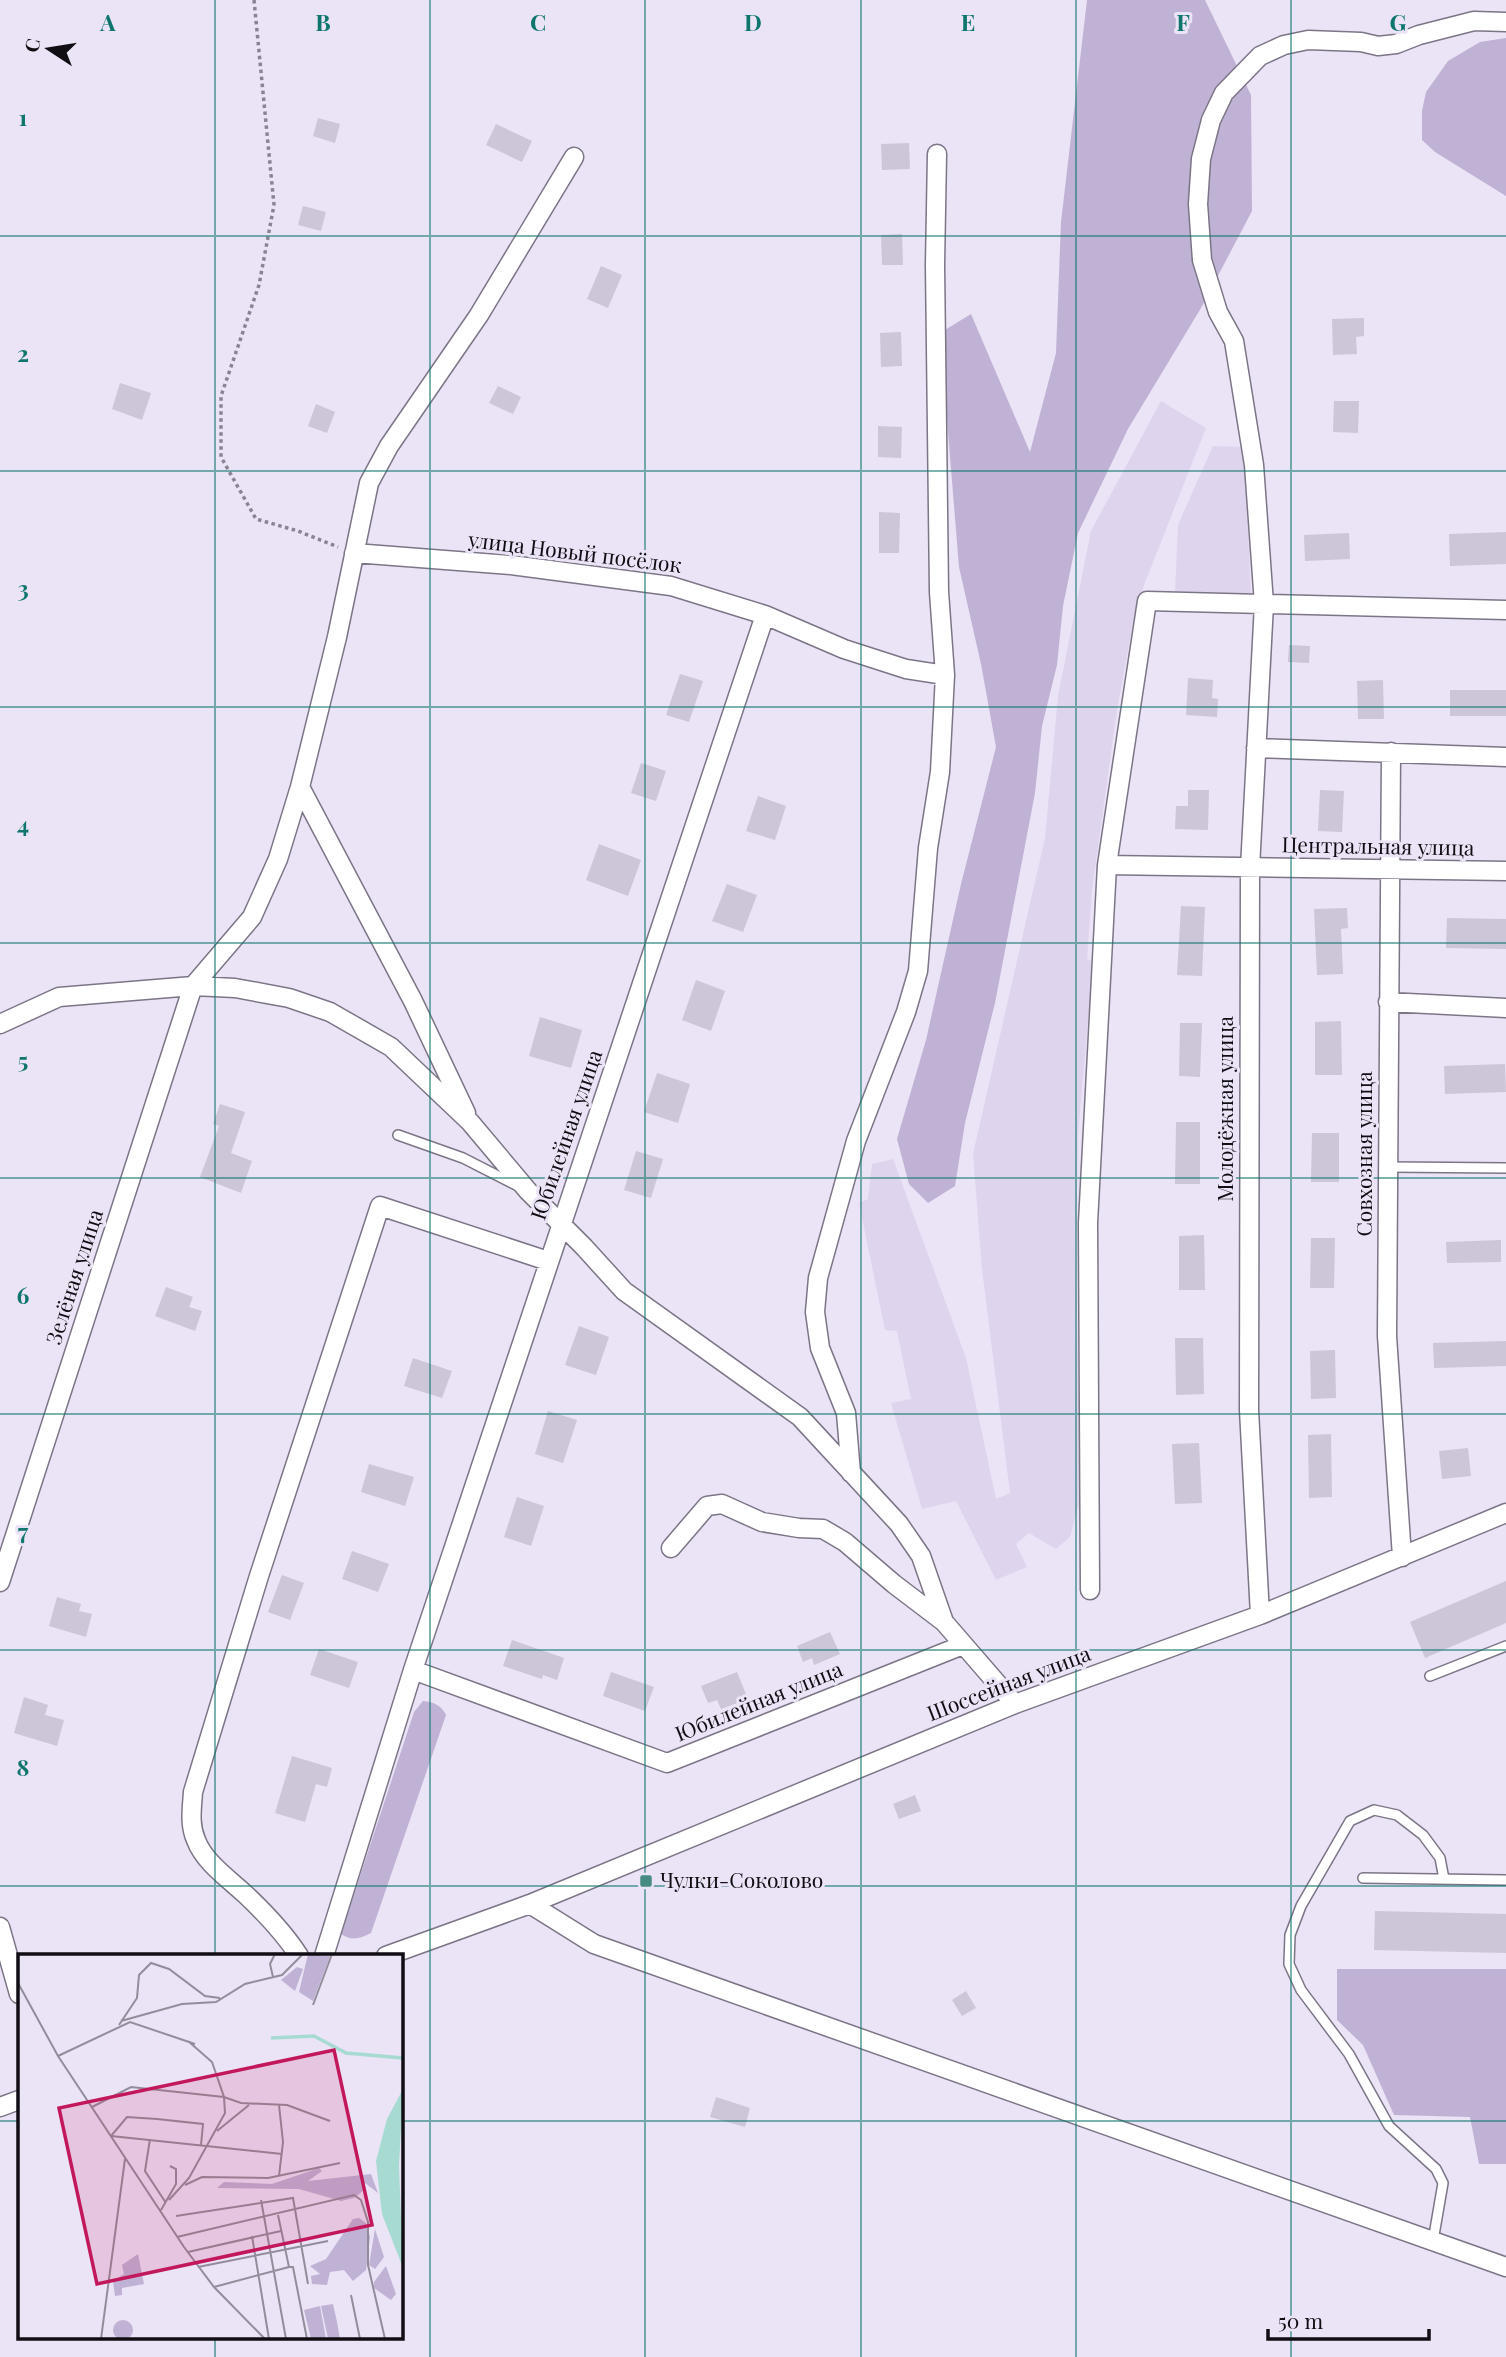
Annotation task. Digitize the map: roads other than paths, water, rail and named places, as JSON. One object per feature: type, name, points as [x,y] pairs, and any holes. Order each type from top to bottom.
[{"type":"street","name":"Молодёжная улица","points":[[1260,1615],[1248,1410],[1250,868],[1264,604],[1254,465],[1234,341],[1218,312],[1202,260],[1198,204],[1201,159],[1211,120],[1224,93],[1260,56],[1284,45],[1308,40],[1361,42],[1378,46],[1396,44],[1419,35],[1474,21],[1506,22]]},
{"type":"street","points":[[851,1473],[846,1413],[820,1348],[815,1312],[818,1278],[856,1141],[906,1012],[918,971],[928,848],[940,772],[944,675],[939,592],[935,265],[937,154]]},
{"type":"street","points":[[193,986],[252,918],[278,859],[300,787],[337,637],[369,483],[389,446],[479,315],[574,157]]},
{"type":"street","name":"улица Новый посёлок","points":[[354,553],[512,565],[671,586],[765,615],[844,649],[906,668],[944,675]]},
{"type":"street","points":[[1090,1590],[1088,1223],[1107,865],[1146,601],[1506,610]]},
{"type":"street","name":"Юбилейная улица","points":[[325,1954],[412,1670],[765,615]]},
{"type":"street","points":[[1256,748],[1506,757]]},
{"type":"street","name":"Совхозная улица","points":[[1391,752],[1387,1336],[1402,1557]]},
{"type":"street","points":[[300,787],[413,1001],[470,1122]]},
{"type":"street","name":"Центральная улица","points":[[1107,865],[1506,871]]},
{"type":"street","points":[[0,1024],[59,997],[193,986],[235,988],[289,998],[330,1012],[391,1047],[470,1122],[528,1191],[624,1291],[800,1417],[899,1524],[921,1556],[944,1622]]},
{"type":"street","name":"Зелёная улица","points":[[0,1582],[193,986]]},
{"type":"street","points":[[1388,1002],[1506,1008]]},
{"type":"street","points":[[298,1954],[248,1897],[214,1866],[196,1841],[191,1819],[193,1792],[259,1576],[380,1206],[548,1261]]},
{"type":"street","points":[[671,1548],[707,1506],[722,1504],[762,1522],[823,1529],[845,1542],[944,1622],[1015,1704]]},
{"type":"street","name":"Шоссейная улица","points":[[392,1954],[530,1904],[1015,1704],[1260,1615],[1506,1513]]},
{"type":"street","name":"Юбилейная улица","points":[[412,1670],[667,1763],[962,1645]]},
{"type":"street","points":[[530,1904],[594,1944],[1506,2267]]},
{"type":"street","points":[[0,1927],[18,1990]]},
{"type":"street","points":[[0,2107],[18,2100]]},
{"type":"lane","points":[[398,1135],[463,1158],[528,1191]]},
{"type":"lane","points":[[1388,1167],[1506,1168]]},
{"type":"lane","points":[[1430,1676],[1506,1646]]},
{"type":"lane","points":[[1433,2241],[1443,2183],[1436,2169],[1390,2126],[1349,2054],[1301,1990],[1289,1964],[1290,1935],[1301,1906],[1350,1821],[1374,1810],[1397,1815],[1423,1835],[1440,1858],[1444,1879]]},
{"type":"lane","points":[[1363,1878],[1506,1880]]},
{"type":"place","name":"Чулки-Соколово","points":[[646,1881]]}]
